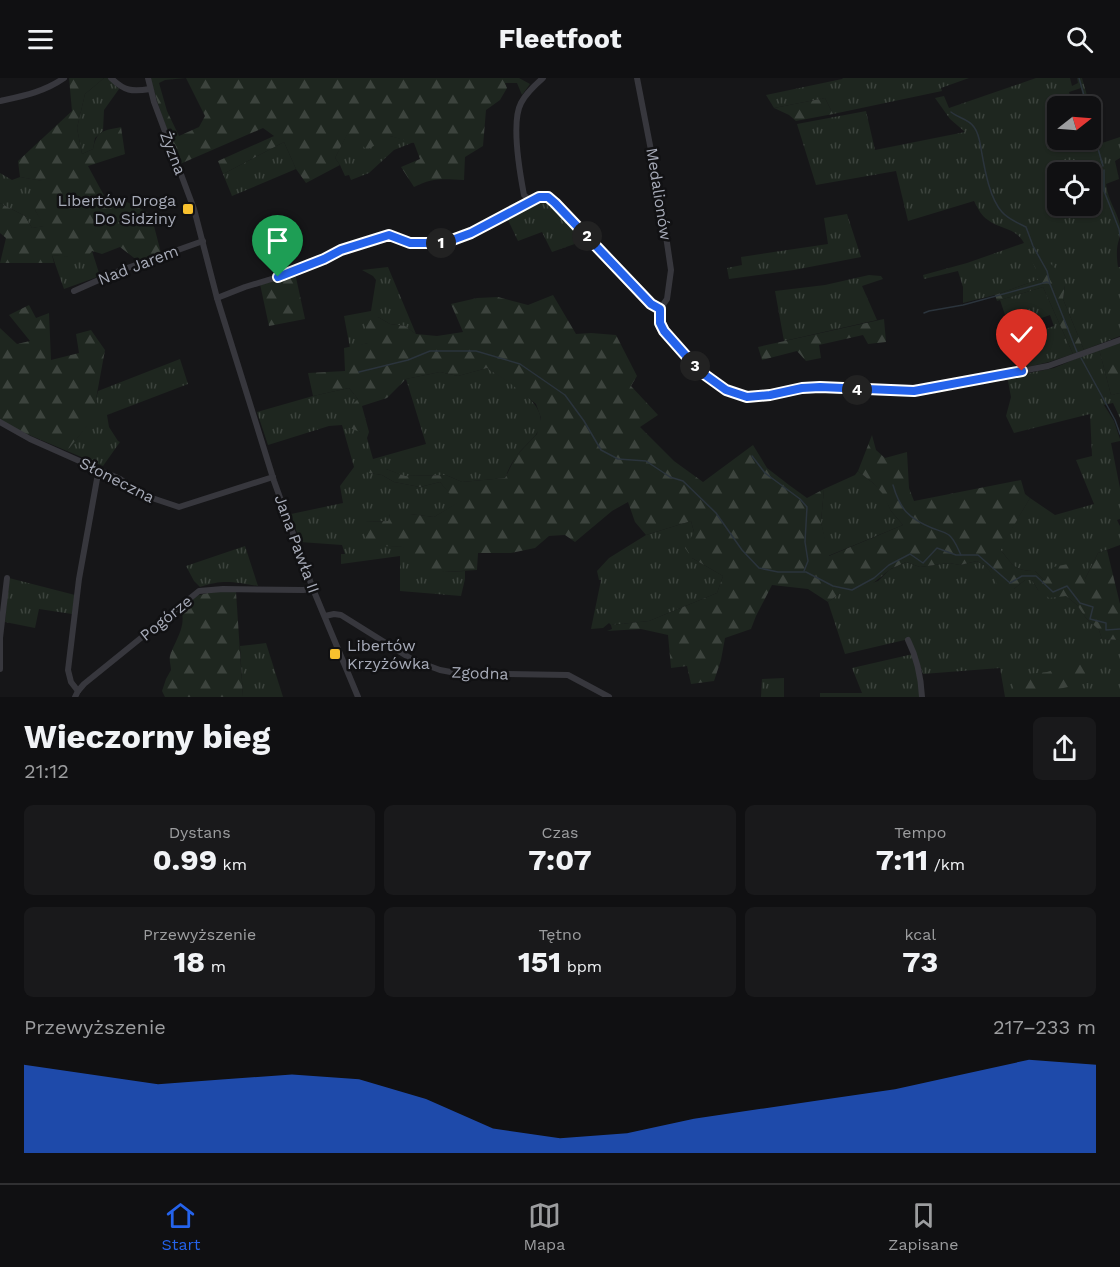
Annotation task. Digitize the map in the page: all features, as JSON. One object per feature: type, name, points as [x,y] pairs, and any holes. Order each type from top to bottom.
[{"type":"street","points":[[0,101],[51,87],[64,78]]},
{"type":"street","points":[[111,78],[127,90],[150,89]]},
{"type":"street","name":"Żyzna","points":[[148,78],[154,102],[192,203],[217,298],[245,388]]},
{"type":"street","points":[[531,201],[524,195],[522,186],[517,140],[518,118],[521,104],[543,78]]},
{"type":"street","name":"Medalionów","points":[[637,78],[662,202],[671,270],[667,299],[660,309]]},
{"type":"street","points":[[217,298],[278,277],[341,250],[389,235],[410,243],[444,243],[471,233],[539,197],[548,197],[651,304],[660,309],[660,323],[664,331],[687,357],[726,390],[747,397],[820,387],[914,391],[1048,366],[1120,340]]},
{"type":"street","name":"Nad Jarem","points":[[74,291],[119,271],[203,241]]},
{"type":"street","name":"Jana Pawła II","points":[[245,388],[273,477],[314,589],[358,697]]},
{"type":"street","name":"Słoneczna","points":[[0,422],[30,439],[120,479],[146,496],[179,507],[273,477]]},
{"type":"street","points":[[77,694],[68,669],[79,579],[97,479],[101,470]]},
{"type":"street","points":[[0,669],[0,638],[7,578]]},
{"type":"street","name":"Pogórze","points":[[77,694],[199,591],[314,589]]},
{"type":"street","name":"Zgodna","points":[[325,616],[341,615],[413,660],[440,670],[456,673],[568,675],[609,697]]},
{"type":"street","points":[[908,640],[920,673],[922,697]]},
{"type":"green space","points":[[69,78],[104,78],[85,94],[77,128],[82,154],[93,149],[99,134],[121,127],[125,154],[88,166],[107,201],[127,202],[147,212],[154,226],[161,253],[138,261],[120,247],[102,254],[92,251],[86,259],[52,255],[54,263],[0,263],[6,238],[0,233],[0,203],[25,216],[32,228],[44,226],[35,210],[34,192],[42,181],[20,177],[18,161],[72,111]]},
{"type":"green space","points":[[104,78],[108,78],[119,89],[104,110],[103,131],[95,138],[93,149],[82,154],[77,128],[85,94]]},
{"type":"green space","points":[[150,78],[186,78],[519,78],[530,84],[522,95],[517,83],[505,83],[507,88],[500,100],[486,110],[483,146],[465,157],[464,180],[433,180],[414,187],[401,167],[420,159],[414,143],[390,136],[367,150],[348,133],[335,158],[340,165],[306,183],[296,169],[284,142],[223,174],[218,161],[274,136],[263,128],[180,164]],"holes":[[[186,78],[205,116],[199,127],[179,136],[167,111],[159,83],[165,80]]]},
{"type":"green space","points":[[843,78],[969,78],[941,88],[942,91],[833,114],[825,98],[774,108],[766,95]]},
{"type":"green space","points":[[1036,78],[1070,78],[1072,86],[1078,83],[1077,78],[1082,78],[1087,96],[1083,96],[1081,88],[1069,92],[1070,96],[1047,96],[1047,150],[1101,150],[1101,143],[1120,137],[1120,158],[1115,161],[1119,179],[1106,184],[1120,225],[1117,252],[1118,267],[1120,267],[1120,336],[1084,350],[1063,299],[1065,285],[1040,279],[995,295],[963,303],[963,287],[958,271],[924,279],[923,275],[967,263],[1024,243],[1012,231],[986,218],[974,201],[908,221],[896,171],[816,185],[797,124],[866,111],[875,150],[965,132],[950,119],[935,98],[944,96],[949,108]]},
{"type":"green space","points":[[825,98],[833,114],[796,121],[774,108]]},
{"type":"green space","points":[[348,132],[390,136],[414,142],[394,150],[369,173],[351,180],[349,175],[345,176],[335,158]]},
{"type":"green space","points":[[284,142],[296,169],[232,196],[223,174]]},
{"type":"green space","points":[[0,173],[12,180],[20,177],[43,181],[35,210],[45,226],[32,228],[25,216],[0,203]]},
{"type":"green space","points":[[540,199],[554,204],[586,240],[552,252],[542,232],[518,241],[507,218]]},
{"type":"green space","points":[[847,214],[861,257],[794,270],[729,279],[727,268],[742,265],[741,257],[828,244],[824,218]]},
{"type":"green space","points":[[92,251],[100,276],[64,289],[52,255],[86,258]]},
{"type":"green space","points":[[1040,253],[1061,274],[1065,285],[1063,299],[1084,350],[1073,354],[1043,287],[997,301],[995,295],[1040,279],[1030,256]]},
{"type":"green space","points":[[388,267],[416,334],[405,326],[390,324],[378,317],[368,343],[350,348],[344,316],[371,311],[376,280],[362,270]]},
{"type":"green space","points":[[295,273],[305,319],[269,326],[260,284]]},
{"type":"green space","points":[[869,275],[881,276],[883,279],[862,286],[877,320],[784,341],[775,291],[825,285]]},
{"type":"green space","points":[[1043,287],[1073,354],[1023,368],[1000,300]],"holes":[[[1050,315],[1054,326],[1015,339],[1012,328]]]},
{"type":"green space","points":[[553,295],[576,334],[616,335],[637,376],[631,386],[658,415],[640,427],[674,461],[703,482],[753,445],[767,468],[807,498],[824,489],[821,522],[829,556],[903,525],[891,511],[882,493],[858,471],[872,435],[876,450],[885,458],[907,452],[909,488],[914,501],[1021,480],[1025,494],[1030,498],[1000,549],[1014,566],[1022,570],[1035,571],[1045,581],[1053,567],[1073,563],[1085,579],[1098,553],[1107,550],[1120,604],[1120,640],[1102,639],[1099,630],[1086,618],[1077,605],[1066,596],[1049,598],[1038,590],[1032,580],[1025,580],[1014,589],[1000,589],[987,567],[977,561],[960,565],[949,563],[920,567],[906,562],[860,591],[839,594],[828,602],[808,589],[772,585],[751,629],[725,638],[714,681],[691,684],[687,666],[671,668],[668,635],[641,629],[607,631],[612,629],[611,625],[649,621],[717,593],[723,576],[692,558],[685,548],[694,532],[691,521],[646,535],[635,522],[628,502],[612,511],[575,542],[565,535],[549,536],[535,548],[511,553],[478,553],[477,570],[444,572],[408,563],[403,547],[365,545],[365,522],[388,521],[390,514],[434,517],[457,503],[440,482],[420,487],[394,482],[382,475],[369,473],[371,468],[386,469],[405,476],[446,475],[462,482],[505,478],[516,456],[537,434],[541,418],[536,404],[487,368],[458,376],[440,372],[406,379],[387,398],[362,406],[369,432],[360,432],[342,425],[349,414],[349,408],[358,399],[349,388],[313,396],[308,373],[345,371],[344,348],[368,343],[365,322],[378,317],[390,324],[405,326],[416,334],[437,336],[463,332],[451,304],[477,298],[498,297],[528,305]]},
{"type":"green space","points":[[29,305],[36,318],[49,313],[51,360],[79,353],[76,334],[91,330],[105,350],[96,399],[100,410],[67,451],[8,426],[0,419],[0,328],[17,344],[30,341],[9,315]]},
{"type":"green space","points":[[884,319],[886,342],[868,344],[863,335],[819,345],[821,358],[806,361],[797,351],[762,360],[758,347]]},
{"type":"green space","points":[[1120,342],[1120,393],[1111,395],[1099,349]]},
{"type":"green space","points":[[1099,349],[1111,395],[1120,393],[1120,418],[1113,403],[1104,405],[1114,421],[1120,439],[1120,441],[1111,443],[1120,488],[1120,519],[1117,520],[1120,526],[1120,545],[1098,553],[1085,579],[1045,581],[1035,571],[1022,570],[1014,566],[1000,549],[992,564],[980,557],[977,551],[979,543],[991,541],[1000,548],[1030,498],[1055,515],[1094,504],[1076,460],[1092,456],[1090,414],[1014,433],[1006,416],[1011,397],[1007,376],[1054,368]]},
{"type":"green space","points":[[180,359],[188,384],[107,415],[109,427],[120,442],[103,466],[67,451],[99,410],[96,399],[98,391]]},
{"type":"green space","points":[[487,368],[527,396],[540,415],[540,425],[535,436],[514,459],[505,478],[462,482],[446,475],[404,476],[386,469],[370,473],[382,475],[394,482],[420,487],[440,482],[458,503],[434,517],[390,514],[388,521],[365,522],[365,544],[403,547],[444,572],[465,571],[461,596],[400,591],[400,556],[341,564],[341,554],[345,554],[342,545],[300,542],[291,514],[343,503],[340,486],[354,467],[342,425],[329,426],[268,445],[257,412],[349,388],[358,399],[359,432],[369,432],[367,438],[373,459],[426,444],[406,379],[440,372],[458,376]]},
{"type":"green space","points":[[858,471],[883,493],[891,511],[903,525],[828,556],[821,522],[824,489],[855,475]]},
{"type":"green space","points":[[691,521],[694,532],[692,558],[723,576],[717,593],[649,621],[611,625],[609,623],[603,628],[591,629],[601,580],[599,580],[597,571],[609,558],[646,535]]},
{"type":"green space","points":[[245,546],[258,586],[229,582],[200,587],[186,566]]},
{"type":"green space","points":[[977,561],[987,567],[1001,589],[1014,589],[1025,580],[1032,580],[1038,590],[1066,596],[1077,605],[1086,618],[1099,630],[1102,639],[1120,640],[1120,697],[1005,697],[1000,668],[923,674],[909,639],[845,654],[828,602],[839,594],[878,581],[889,570],[906,562],[920,567],[949,563],[960,565]]},
{"type":"green space","points":[[9,578],[75,595],[72,614],[39,609],[35,628],[5,622]]},
{"type":"green space","points":[[215,591],[236,592],[243,697],[165,697],[162,691],[171,670],[170,656],[183,622],[181,609],[196,596]]},
{"type":"green space","points":[[266,643],[283,697],[243,697],[240,646]]},
{"type":"green space","points":[[913,654],[921,697],[820,697],[820,693],[862,693],[852,668]]},
{"type":"green space","points":[[1087,664],[1092,682],[1020,697],[1013,687],[1015,679],[1030,674],[1047,672],[1069,665]]},
{"type":"green space","points":[[784,678],[784,697],[761,697],[762,679]]},
{"type":"waterway","points":[[1079,78],[1084,96]]},
{"type":"waterway","points":[[951,112],[972,124],[976,130],[994,200],[1004,214],[1026,227],[1033,246],[1047,271],[1077,352]]},
{"type":"waterway","points":[[1098,150],[1103,166]]},
{"type":"waterway","points":[[1104,170],[1104,191],[1120,235]]},
{"type":"waterway","points":[[924,313],[1047,282],[1050,284]]},
{"type":"waterway","points":[[359,372],[408,360],[430,351],[476,351],[520,364],[565,395],[601,450],[618,459],[646,461],[670,477],[683,481],[716,513],[742,550],[759,568],[778,572],[806,572],[833,586],[852,590],[910,554],[923,563],[937,548],[956,555],[978,555],[1010,583],[1022,576],[1036,576],[1053,592],[1067,586],[1080,603],[1093,607],[1090,619],[1106,623],[1106,630],[1120,629]]},
{"type":"waterway","points":[[1081,358],[1115,420],[1120,434]]},
{"type":"waterway","points":[[752,456],[765,473],[800,499],[807,507],[805,542],[808,561],[804,571]]},
{"type":"waterway","points":[[893,485],[906,512],[924,524],[949,535],[961,555]]},
{"type":"place","name":"Libertów Droga Do Sidziny","points":[[188,209]]},
{"type":"place","name":"Libertów Krzyżówka","points":[[335,654]]},
{"type":"route","points":[[278,277],[341,250],[389,235],[410,243],[444,243],[471,233],[539,197],[548,197],[651,304],[660,309],[660,323],[664,331],[701,372],[735,394],[747,397],[820,387],[914,391],[1022,371]]}]
